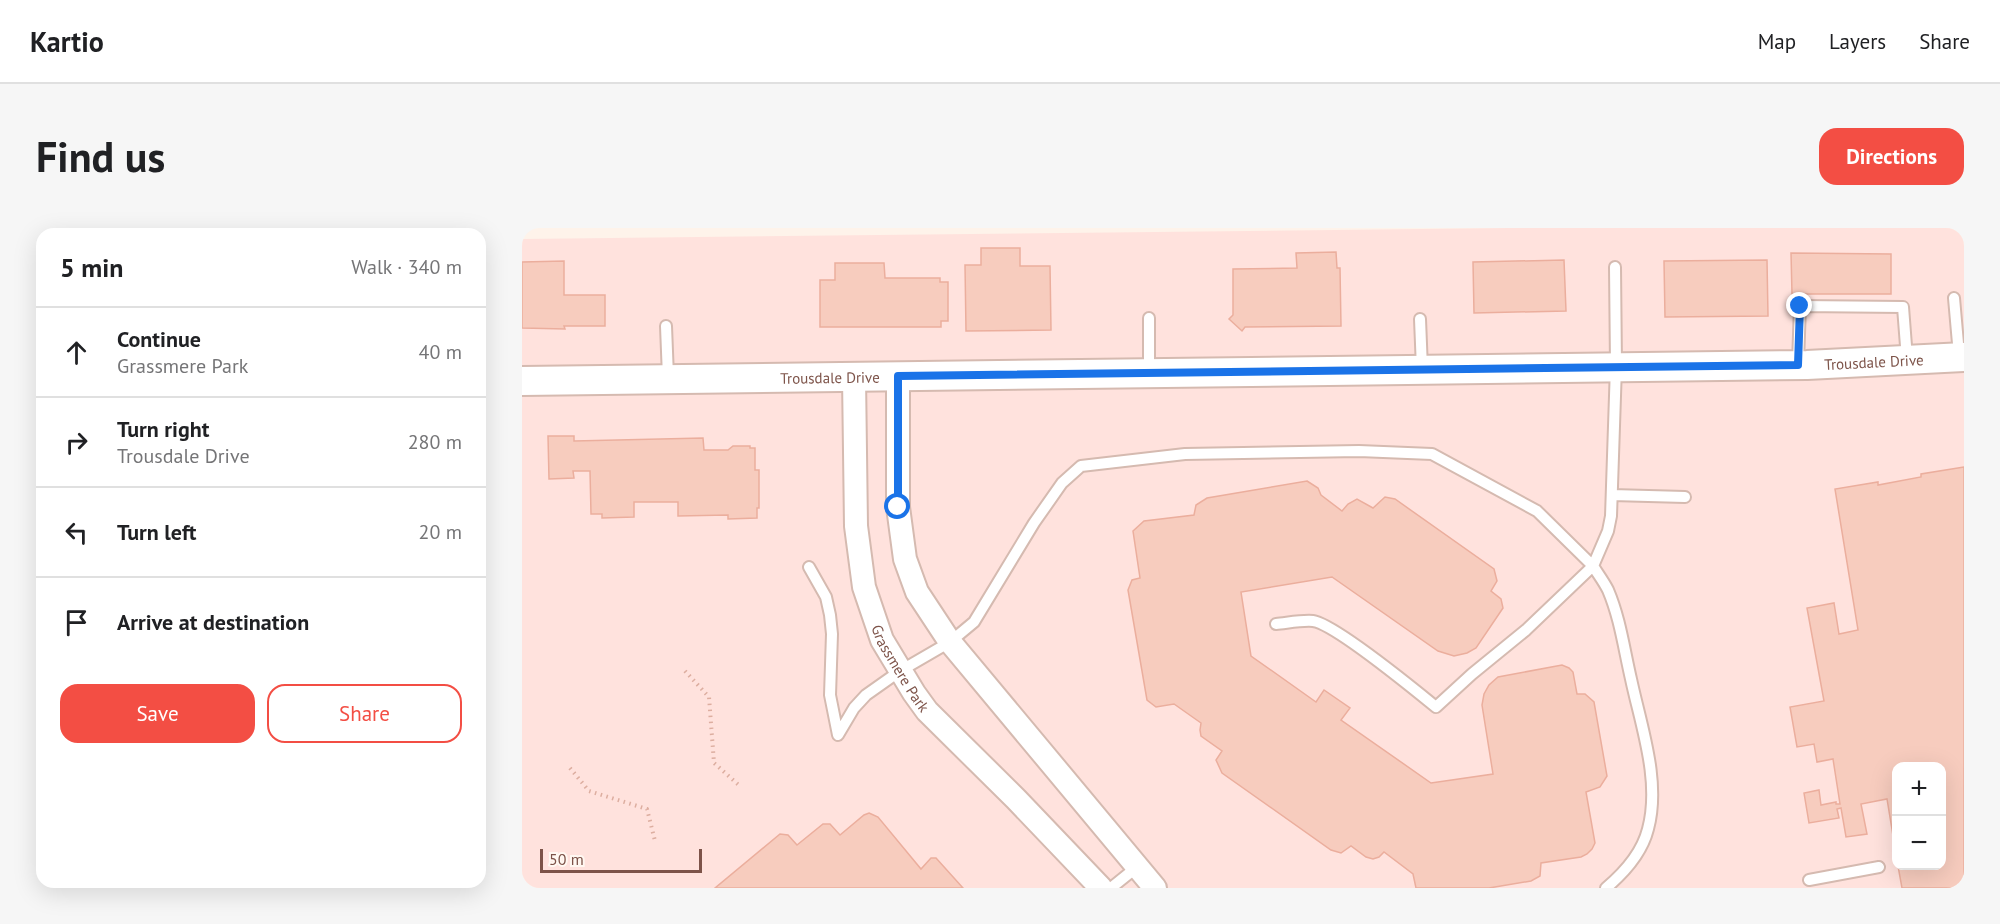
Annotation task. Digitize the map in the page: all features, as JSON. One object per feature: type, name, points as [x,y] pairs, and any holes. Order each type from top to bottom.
[{"type":"street","name":"Trousdale Drive","points":[[522,381],[1798,365],[1961,357]]},
{"type":"street","points":[[898,376],[900,538],[910,579],[916,592],[950,642],[1155,888]]},
{"type":"street","name":"Grassmere Park","points":[[854,377],[856,526],[864,587],[882,640],[927,711],[1016,798],[1101,888]]},
{"type":"lane","points":[[1276,624],[1315,621],[1370,656],[1436,707],[1526,630],[1593,566],[1608,531],[1611,516],[1616,366],[1615,267]]},
{"type":"lane","points":[[1954,298],[1961,357]]},
{"type":"lane","points":[[1798,365],[1800,306],[1903,307],[1907,360]]},
{"type":"lane","points":[[1149,318],[1149,373]]},
{"type":"lane","points":[[1420,319],[1422,369]]},
{"type":"lane","points":[[666,326],[668,379]]},
{"type":"lane","points":[[809,567],[826,597],[830,615],[832,634],[829,686],[838,735],[861,700],[900,671],[950,642],[974,622],[1034,523],[1062,483],[1081,466],[1185,454],[1359,450],[1432,454],[1537,511],[1593,566],[1607,588],[1617,614],[1650,764],[1653,799],[1644,843],[1625,870],[1606,888]]},
{"type":"lane","points":[[1612,495],[1685,497]]},
{"type":"lane","points":[[1111,888],[1137,867]]},
{"type":"lane","points":[[1809,880],[1879,867]]},
{"type":"path","points":[[685,671],[709,697],[714,763],[741,787]]},
{"type":"path","points":[[570,768],[589,791],[647,809],[655,841]]},
{"type":"shaded area","points":[[1508,228],[1964,228],[1964,888],[522,888],[522,239]]},
{"type":"building","points":[[981,248],[1020,248],[1020,266],[1050,266],[1051,330],[966,331],[965,265],[981,265]]},
{"type":"building","points":[[1336,252],[1337,268],[1340,268],[1341,326],[1245,327],[1242,331],[1229,319],[1233,315],[1233,269],[1297,268],[1296,253]]},
{"type":"building","points":[[1791,253],[1891,254],[1891,294],[1792,294]]},
{"type":"building","points":[[1564,260],[1566,311],[1474,313],[1473,262]]},
{"type":"building","points":[[1767,260],[1768,316],[1665,317],[1664,261]]},
{"type":"building","points":[[564,261],[564,295],[605,295],[605,326],[564,326],[565,329],[522,328],[522,262]]},
{"type":"building","points":[[835,263],[884,263],[885,278],[940,278],[940,282],[948,282],[948,321],[941,321],[941,327],[820,327],[820,280],[835,280]]},
{"type":"building","points":[[548,436],[574,436],[574,441],[703,438],[704,450],[728,450],[733,446],[750,446],[750,448],[755,448],[755,470],[759,470],[757,518],[728,519],[728,515],[678,516],[678,502],[634,502],[634,517],[602,518],[602,514],[591,514],[590,471],[573,471],[574,478],[549,479]]},
{"type":"building","points":[[1964,467],[1964,888],[1902,888],[1899,870],[1946,870],[1946,762],[1892,762],[1892,830],[1887,799],[1861,804],[1867,834],[1846,837],[1841,808],[1837,809],[1839,818],[1809,823],[1804,793],[1819,790],[1821,805],[1836,802],[1840,804],[1833,759],[1817,762],[1814,744],[1797,747],[1790,707],[1824,701],[1807,608],[1834,603],[1839,634],[1858,630],[1835,489],[1878,482],[1878,485],[1921,477],[1921,474]]},
{"type":"building","points":[[1307,481],[1318,488],[1321,495],[1342,511],[1357,499],[1373,508],[1385,497],[1395,499],[1494,569],[1497,581],[1491,591],[1501,599],[1503,608],[1476,648],[1454,656],[1438,651],[1332,577],[1241,592],[1251,656],[1316,702],[1324,690],[1350,708],[1341,720],[1431,783],[1493,774],[1482,705],[1489,685],[1498,677],[1562,665],[1569,668],[1573,672],[1577,694],[1585,694],[1594,702],[1607,776],[1600,787],[1586,792],[1595,843],[1587,854],[1541,863],[1540,876],[1531,881],[1489,888],[1416,888],[1413,874],[1384,852],[1373,859],[1366,857],[1351,846],[1341,853],[1331,850],[1222,773],[1216,760],[1222,751],[1201,736],[1201,723],[1174,704],[1156,707],[1147,700],[1128,590],[1132,580],[1140,578],[1133,531],[1144,521],[1194,515],[1196,505],[1207,498]]},
{"type":"building","points":[[869,813],[878,817],[921,869],[931,858],[936,858],[963,888],[715,888],[780,834],[788,835],[797,845],[823,824],[830,824],[840,835]]},
{"type":"route","points":[[898,507],[898,376],[1798,365],[1800,306]]}]
